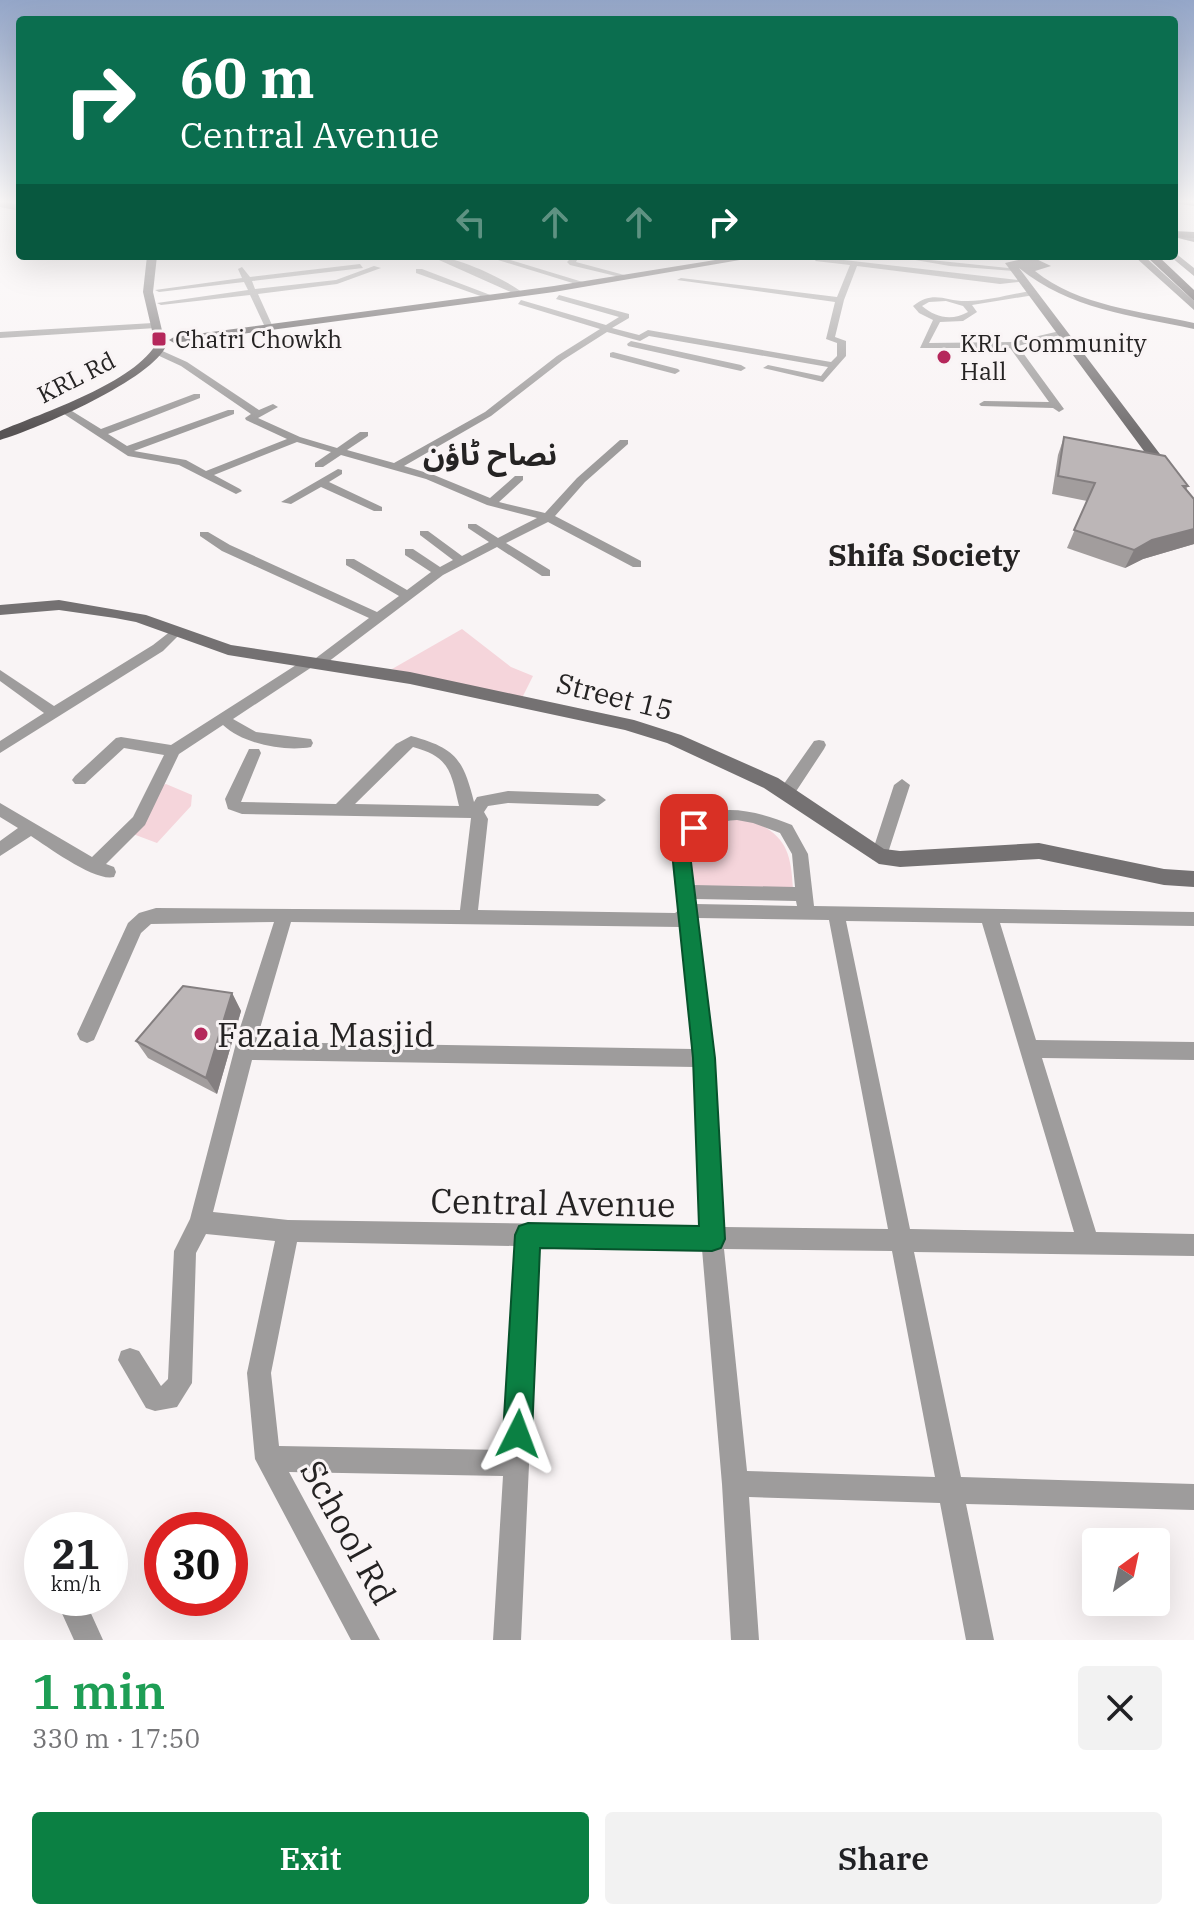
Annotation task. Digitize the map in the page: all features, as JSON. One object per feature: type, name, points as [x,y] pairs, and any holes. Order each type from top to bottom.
[{"type":"highway","points":[[1173,277],[1194,297]]},
{"type":"main road","points":[[165,342],[489,296],[519,297],[621,277]]},
{"type":"main road","points":[[165,342],[631,277]]},
{"type":"main road","name":"KRL Rd","points":[[0,436],[116,385],[165,342]]},
{"type":"street","points":[[150,277],[148,292],[153,326],[174,357],[232,400],[258,414]]},
{"type":"street","points":[[157,277],[155,292],[165,342]]},
{"type":"street","points":[[246,277],[268,325]]},
{"type":"street","points":[[159,290],[276,277]]},
{"type":"street","points":[[161,303],[337,282],[353,277]]},
{"type":"street","points":[[434,277],[489,296]]},
{"type":"street","points":[[482,277],[519,297],[606,328],[741,368]]},
{"type":"street","points":[[565,277],[582,283]]},
{"type":"street","points":[[768,368],[823,379],[841,356],[842,341],[830,339],[849,277]]},
{"type":"street","points":[[955,277],[1000,282],[1022,281]]},
{"type":"street","points":[[1020,277],[1194,509]]},
{"type":"street","points":[[1034,277],[1059,290],[1102,305],[1194,326]]},
{"type":"street","points":[[1048,277],[1059,290]]},
{"type":"street","points":[[1161,277],[1194,308],[1189,317],[1164,319]]},
{"type":"street","points":[[681,280],[840,300]]},
{"type":"street","points":[[966,304],[973,312],[971,316],[955,320],[924,314],[917,306],[936,299],[966,304],[1059,290]]},
{"type":"street","points":[[395,467],[488,414],[560,358],[626,316],[559,297]]},
{"type":"street","points":[[938,318],[923,346],[1013,345],[1061,332]]},
{"type":"street","points":[[665,322],[609,358],[675,371]]},
{"type":"street","points":[[0,335],[153,326]]},
{"type":"street","points":[[640,338],[832,365]]},
{"type":"street","points":[[984,404],[1057,407],[1013,345]]},
{"type":"street","points":[[100,433],[197,396]]},
{"type":"street","points":[[273,407],[250,419],[296,439],[430,477],[491,503],[548,517],[637,564]]},
{"type":"street","points":[[64,410],[132,454],[182,462],[236,491]]},
{"type":"street","points":[[127,450],[231,412]]},
{"type":"street","points":[[287,502],[338,472],[319,465],[364,434]]},
{"type":"street","points":[[205,475],[296,439]]},
{"type":"street","points":[[0,809],[29,829],[101,868],[139,821],[173,751],[315,662],[439,572],[548,517],[581,480],[624,442]]},
{"type":"street","points":[[491,503],[519,478]]},
{"type":"street","points":[[322,483],[378,509]]},
{"type":"street","points":[[472,526],[546,573]]},
{"type":"street","points":[[424,533],[462,561]]},
{"type":"street","points":[[204,534],[226,548],[379,618]]},
{"type":"street","points":[[409,552],[439,572]]},
{"type":"street","points":[[350,562],[408,596]]},
{"type":"street","name":"Street 15","points":[[0,610],[59,605],[140,618],[228,650],[410,678],[628,724],[704,751],[787,792],[879,856]]},
{"type":"street","points":[[0,748],[158,648],[176,631]]},
{"type":"street","points":[[0,674],[54,713]]},
{"type":"street","points":[[224,718],[231,727],[265,740],[306,743]]},
{"type":"street","points":[[340,809],[411,741],[442,750],[454,760],[472,811],[480,819],[468,917]]},
{"type":"street","points":[[80,780],[121,742],[173,751]]},
{"type":"street","points":[[787,792],[819,745]]},
{"type":"street","points":[[254,753],[233,799],[234,805],[242,808],[472,811],[483,801],[508,797],[598,800]]},
{"type":"street","points":[[902,785],[879,856],[900,859],[1039,851],[1164,877],[1194,879]]},
{"type":"street","points":[[745,1640],[735,1484],[712,1239],[704,1058],[682,862],[685,844],[694,828],[714,815],[746,813],[786,829],[800,854],[804,902]]},
{"type":"street","points":[[0,850],[29,829]]},
{"type":"street","points":[[87,1034],[134,928],[145,918],[156,915],[285,914],[671,921],[679,920],[688,902]]},
{"type":"street","points":[[688,902],[804,902],[836,913],[1194,919]]},
{"type":"street","points":[[836,913],[953,1490],[980,1640]]},
{"type":"street","points":[[130,1360],[155,1399],[168,1398],[180,1383],[185,1251],[200,1222],[244,1051],[285,914]]},
{"type":"street","points":[[989,916],[1088,1243]]},
{"type":"street","points":[[1030,1049],[1194,1051]]},
{"type":"street","points":[[244,1051],[704,1058]]},
{"type":"street","name":"Central Avenue","points":[[200,1222],[288,1231],[1194,1245]]},
{"type":"street","points":[[288,1231],[259,1373],[268,1459],[516,1463]]},
{"type":"street","points":[[507,1640],[528,1235]]},
{"type":"street","name":"School Rd","points":[[268,1459],[366,1640]]},
{"type":"street","points":[[735,1484],[1194,1497]]},
{"type":"street","points":[[78,1616],[89,1640]]},
{"type":"shaded area","points":[[462,629],[511,667],[533,676],[522,698],[392,669]]},
{"type":"shaded area","points":[[166,784],[192,795],[191,806],[157,843],[133,834],[161,786]]},
{"type":"shaded area","points":[[748,819],[770,831],[784,845],[793,889],[697,887],[691,862],[695,839],[700,832],[716,823]]},
{"type":"building","points":[[1064,437],[1165,456],[1194,499],[1194,529],[1152,540],[1134,550],[1074,530],[1095,483],[1058,476]]},
{"type":"building","name":"Fazaia Masjid","points":[[183,986],[232,993],[206,1078],[136,1041]]},
{"type":"place","name":"Chatri Chowkh","points":[[159,339]]},
{"type":"place","name":"KRL Community Hall","points":[[944,357]]},
{"type":"place","name":"Fazaia Masjid","points":[[201,1034]]},
{"type":"district","name":"نصاح ٹاؤن","points":[[490,453]]},
{"type":"district","name":"Shifa Society","points":[[924,554]]},
{"type":"route","points":[[518,1434],[528,1235],[712,1239],[704,1058],[690,911],[682,862],[685,844],[694,828]]}]
